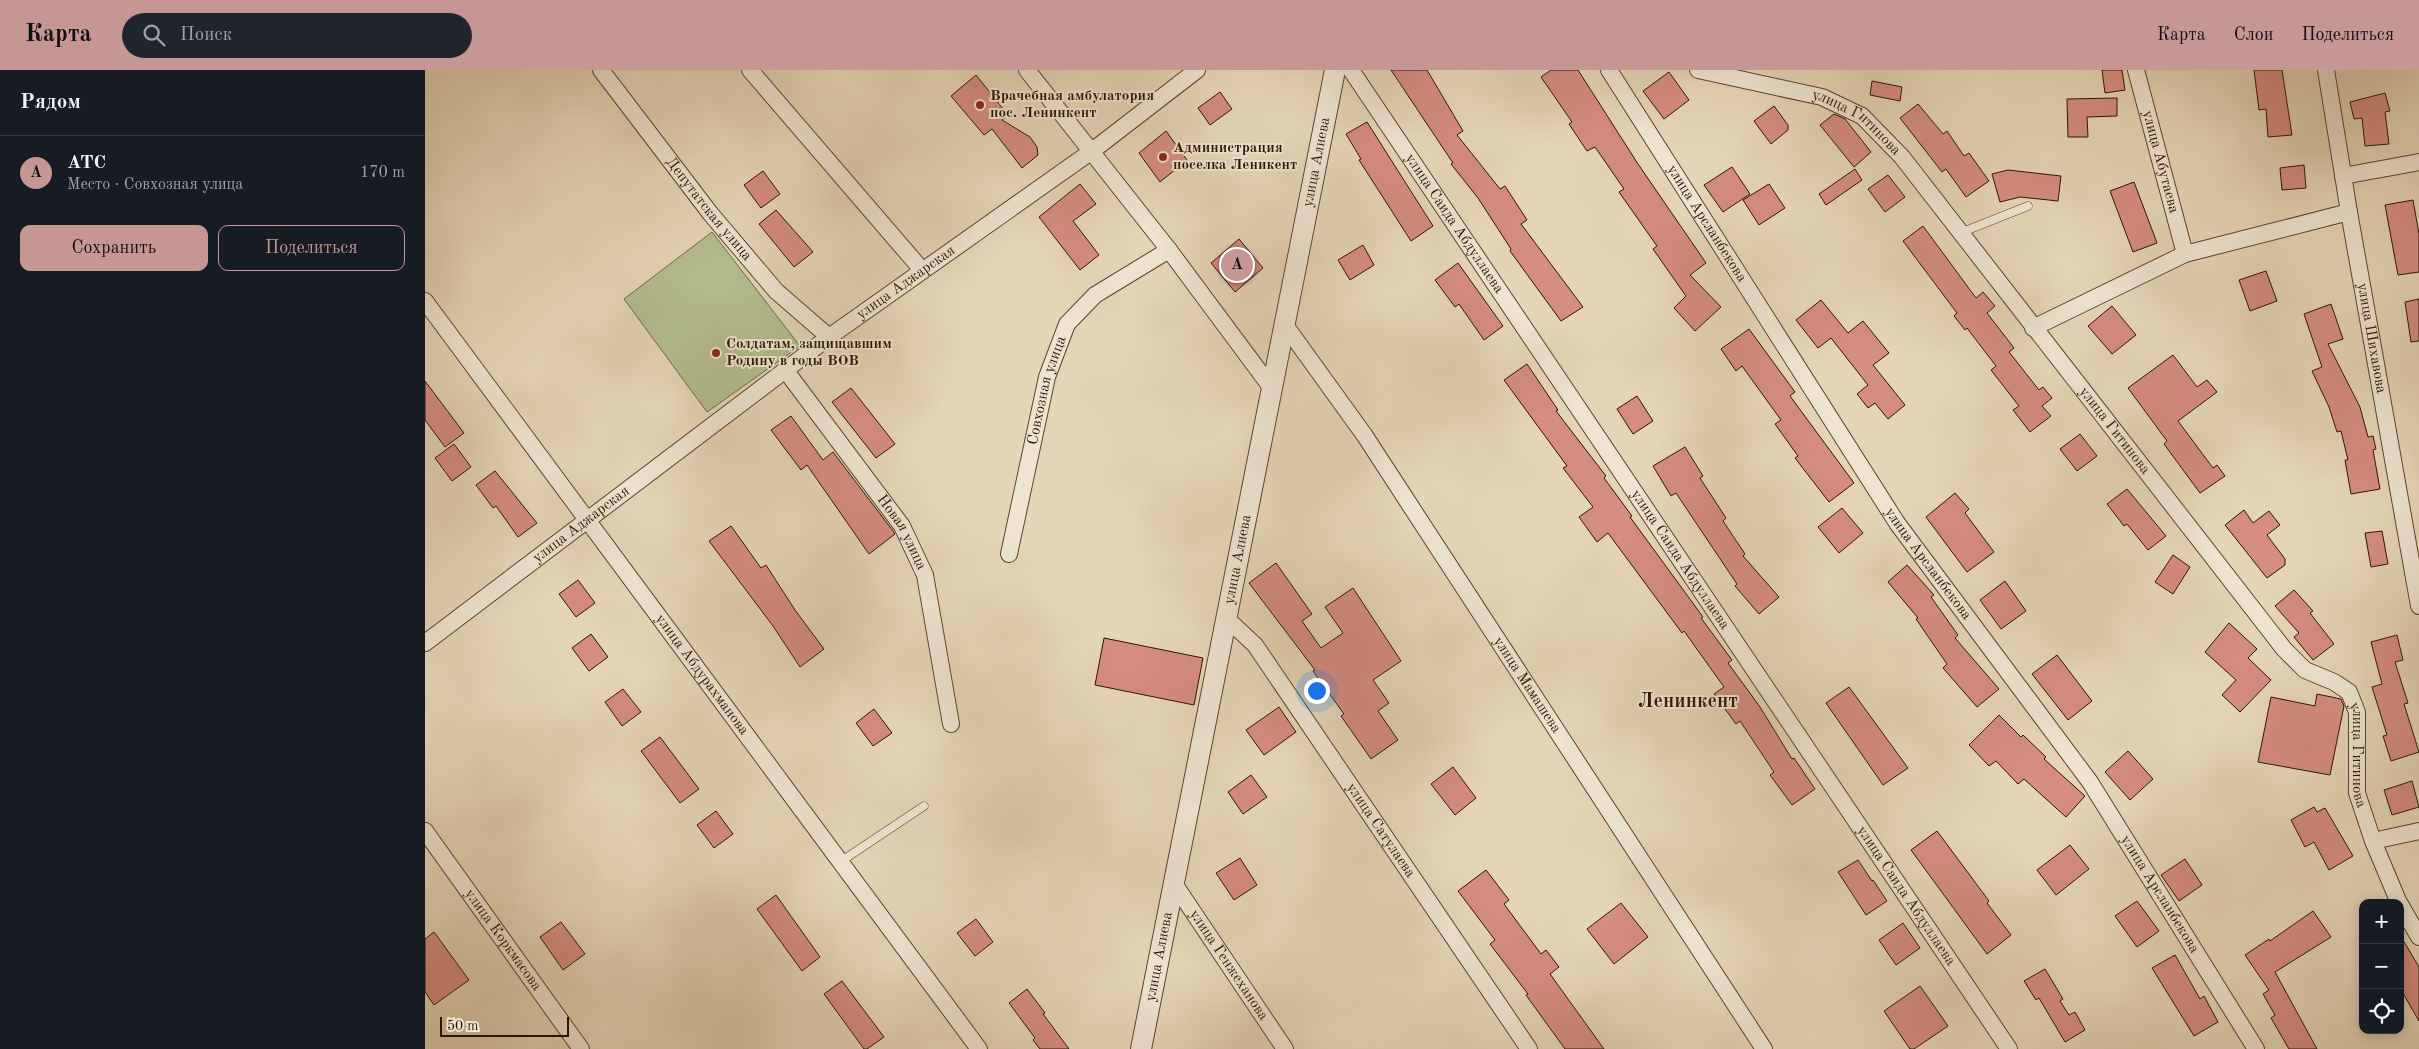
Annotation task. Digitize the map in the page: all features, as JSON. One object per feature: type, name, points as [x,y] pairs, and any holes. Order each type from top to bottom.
[{"type":"street","name":"Депутатская улица","points":[[601,70],[710,213],[776,291],[829,337]]},
{"type":"street","points":[[750,70],[921,270]]},
{"type":"street","points":[[1027,70],[1169,250],[1273,390]]},
{"type":"street","name":"улица Аджарская","points":[[425,643],[829,337],[1091,151],[1197,70]]},
{"type":"street","name":"улица Алиева","points":[[1141,1049],[1225,617],[1273,390],[1335,70]]},
{"type":"street","name":"улица Саида Абдуллаева","points":[[1351,70],[2009,1049]]},
{"type":"street","name":"улица Арсланбекова","points":[[1609,70],[1897,523],[2090,782],[2256,1049]]},
{"type":"street","name":"улица Гитинова","points":[[1698,70],[1716,72],[1822,97],[1862,116],[1902,157],[2284,649],[2305,670],[2334,682],[2349,692],[2357,712],[2357,793],[2373,841],[2398,899]]},
{"type":"street","name":"улица Абутаева","points":[[2137,70],[2185,254]]},
{"type":"street","name":"улица Шихавова","points":[[2326,70],[2349,212],[2419,606]]},
{"type":"street","points":[[2343,176],[2419,162]]},
{"type":"street","points":[[2033,328],[2185,254],[2349,212]]},
{"type":"street","name":"Совхозная улица","points":[[1009,554],[1047,377],[1067,324],[1095,295],[1169,250]]},
{"type":"street","name":"улица Абдурахманова","points":[[425,301],[979,1049]]},
{"type":"street","name":"улица Мамашева","points":[[1285,325],[1365,436],[1764,1049]]},
{"type":"street","name":"Новая улица","points":[[786,371],[902,526],[925,575],[951,724]]},
{"type":"street","name":"улица Сатулаева","points":[[1225,617],[1255,645],[1529,1049]]},
{"type":"street","name":"улица Коркмасова","points":[[425,831],[581,1049]]},
{"type":"street","points":[[2373,841],[2419,831]]},
{"type":"street","name":"улица Генжеханова","points":[[1173,882],[1285,1049]]},
{"type":"street","name":"улица Гитинова","points":[[2404,911],[2419,937]]},
{"type":"lane","points":[[1960,233],[2028,206]]},
{"type":"lane","points":[[840,862],[924,806]]},
{"type":"green space","points":[[712,232],[800,346],[707,412],[624,299]]},
{"type":"building","points":[[1391,70],[1427,70],[1463,131],[1457,135],[1500,189],[1505,186],[1527,220],[1521,224],[1583,307],[1561,321],[1510,251],[1511,249],[1478,198],[1451,164],[1453,163]]},
{"type":"building","points":[[1551,70],[1578,70],[1638,164],[1706,263],[1690,275],[1721,307],[1695,331],[1674,308],[1686,296],[1653,249],[1657,246],[1619,192],[1624,189],[1595,147],[1587,151],[1569,124],[1572,122],[1541,77]]},
{"type":"building","points":[[2102,70],[2122,70],[2125,90],[2105,93]]},
{"type":"building","points":[[2254,70],[2282,70],[2292,135],[2268,137],[2266,109],[2259,110]]},
{"type":"building","points":[[1669,72],[1689,100],[1664,119],[1643,91]]},
{"type":"building","name":"Врачебная амбулатория пос. Ленинкент","points":[[976,75],[1008,115],[1002,120],[1030,137],[1037,147],[1038,155],[1022,168],[992,129],[984,135],[951,96]]},
{"type":"building","points":[[1872,81],[1902,87],[1900,101],[1870,95]]},
{"type":"building","points":[[1220,92],[1232,109],[1210,125],[1198,108]]},
{"type":"building","points":[[2385,93],[2390,111],[2385,112],[2389,144],[2365,146],[2362,118],[2354,119],[2350,102]]},
{"type":"building","points":[[2117,98],[2117,116],[2087,117],[2088,137],[2068,137],[2067,99]]},
{"type":"building","points":[[1918,104],[1943,134],[1947,131],[1964,156],[1969,153],[1989,181],[1966,197],[1946,169],[1942,172],[1900,118]]},
{"type":"building","points":[[1774,106],[1788,125],[1788,130],[1771,144],[1754,121]]},
{"type":"building","points":[[1834,114],[1845,119],[1871,152],[1854,167],[1820,125]]},
{"type":"building","points":[[1367,122],[1433,226],[1411,241],[1359,160],[1361,159],[1346,134]]},
{"type":"building","name":"Администрация поселка Леникент","points":[[1166,131],[1187,160],[1160,182],[1139,153]]},
{"type":"building","points":[[2304,165],[2306,188],[2282,190],[2280,168]]},
{"type":"building","points":[[1732,167],[1750,194],[1723,212],[1704,185]]},
{"type":"building","points":[[1855,169],[1862,180],[1826,205],[1819,194]]},
{"type":"building","points":[[2008,170],[2061,176],[2058,201],[2020,197],[2000,202],[1992,174]]},
{"type":"building","points":[[763,171],[780,194],[761,208],[744,185]]},
{"type":"building","points":[[1888,175],[1905,197],[1885,212],[1868,189]]},
{"type":"building","points":[[2134,182],[2157,243],[2133,252],[2110,191]]},
{"type":"building","points":[[1080,184],[1096,204],[1073,221],[1099,255],[1080,270],[1039,217]]},
{"type":"building","points":[[1769,184],[1785,208],[1759,225],[1743,200]]},
{"type":"building","points":[[2413,200],[2419,234],[2419,272],[2398,275],[2385,205]]},
{"type":"building","points":[[776,210],[813,252],[794,267],[759,224]]},
{"type":"building","points":[[1923,226],[1976,298],[1983,292],[1995,306],[1987,313],[2014,348],[2009,352],[2039,390],[2043,387],[2052,398],[2042,406],[2051,416],[2030,432],[2013,410],[2019,406],[1991,370],[1996,366],[1967,328],[1965,330],[1954,316],[1957,313],[1903,241]]},
{"type":"building","points":[[1239,239],[1263,268],[1235,292],[1211,263]]},
{"type":"building","points":[[1363,245],[1374,265],[1350,280],[1338,260]]},
{"type":"building","points":[[1458,263],[1503,326],[1484,340],[1459,304],[1455,307],[1435,280]]},
{"type":"building","points":[[2266,271],[2277,301],[2250,311],[2239,280]]},
{"type":"building","points":[[2419,299],[2419,341],[2411,342],[2405,302]]},
{"type":"building","points":[[1821,300],[1848,333],[1863,321],[1889,353],[1873,365],[1905,405],[1888,419],[1875,403],[1868,408],[1857,394],[1868,385],[1831,338],[1818,348],[1796,320]]},
{"type":"building","points":[[2331,304],[2343,339],[2328,344],[2360,407],[2368,437],[2373,436],[2376,449],[2373,450],[2380,489],[2351,494],[2345,460],[2348,460],[2341,431],[2337,432],[2329,407],[2312,371],[2322,367],[2304,314]]},
{"type":"building","points":[[2112,306],[2136,335],[2112,354],[2088,326]]},
{"type":"building","points":[[1749,329],[1795,392],[1790,396],[1854,483],[1829,502],[1795,458],[1798,456],[1775,424],[1781,420],[1742,366],[1736,371],[1721,349]]},
{"type":"building","points":[[2173,355],[2197,387],[2207,380],[2217,392],[2178,421],[2213,468],[2217,465],[2225,476],[2200,493],[2164,444],[2167,441],[2128,388]]},
{"type":"building","points":[[1527,364],[1558,410],[1556,411],[1606,476],[1604,478],[1632,516],[1630,517],[1703,617],[1701,618],[1732,660],[1728,663],[1760,707],[1792,759],[1794,758],[1815,789],[1792,805],[1770,775],[1774,772],[1740,721],[1736,724],[1714,694],[1724,687],[1684,631],[1682,633],[1608,533],[1597,542],[1579,517],[1593,507],[1563,468],[1567,466],[1504,380]]},
{"type":"building","points":[[425,381],[464,433],[445,447],[425,420]]},
{"type":"building","points":[[851,388],[895,444],[876,458],[832,402]]},
{"type":"building","points":[[1637,396],[1653,421],[1633,434],[1617,409]]},
{"type":"building","points":[[791,416],[823,460],[833,452],[895,534],[869,554],[807,465],[801,470],[771,430]]},
{"type":"building","points":[[2080,434],[2097,456],[2077,471],[2060,449]]},
{"type":"building","points":[[454,444],[471,467],[452,481],[435,458]]},
{"type":"building","points":[[1685,447],[1703,476],[1700,478],[1726,518],[1723,521],[1745,554],[1743,556],[1779,597],[1759,614],[1735,586],[1737,584],[1676,493],[1671,496],[1653,466]]},
{"type":"building","points":[[495,471],[537,523],[518,537],[496,506],[493,508],[476,485]]},
{"type":"building","points":[[2127,489],[2166,536],[2148,550],[2127,524],[2124,526],[2107,504]]},
{"type":"building","points":[[1955,493],[1969,509],[1965,513],[1994,552],[1967,572],[1926,517]]},
{"type":"building","points":[[1842,508],[1863,533],[1839,553],[1818,527]]},
{"type":"building","points":[[2244,510],[2253,523],[2269,511],[2280,525],[2267,535],[2285,559],[2285,565],[2267,578],[2225,525]]},
{"type":"building","points":[[731,526],[761,568],[766,565],[795,610],[824,649],[800,667],[773,626],[709,541]]},
{"type":"building","points":[[2382,531],[2388,564],[2371,567],[2365,533]]},
{"type":"building","points":[[2173,555],[2190,567],[2173,594],[2155,582]]},
{"type":"building","points":[[1276,563],[1312,614],[1302,621],[1321,648],[1343,633],[1325,607],[1353,588],[1401,661],[1373,680],[1389,703],[1378,711],[1398,740],[1371,759],[1341,716],[1344,714],[1313,671],[1315,670],[1249,583]]},
{"type":"building","points":[[1907,565],[1934,595],[1931,597],[1958,635],[1955,638],[1999,689],[1977,707],[1943,668],[1947,664],[1916,619],[1918,618],[1888,582]]},
{"type":"building","points":[[578,580],[595,603],[576,617],[559,594]]},
{"type":"building","points":[[2005,581],[2026,611],[2001,629],[1980,600]]},
{"type":"building","points":[[2294,590],[2313,611],[2310,613],[2334,644],[2313,660],[2294,637],[2299,633],[2275,606]]},
{"type":"building","points":[[2229,623],[2257,649],[2248,658],[2271,680],[2240,712],[2222,695],[2236,680],[2205,652]]},
{"type":"building","points":[[591,634],[608,657],[589,671],[572,648]]},
{"type":"building","points":[[2397,635],[2403,660],[2395,662],[2408,703],[2404,704],[2419,752],[2391,761],[2383,736],[2387,735],[2372,687],[2382,684],[2371,642]]},
{"type":"building","points":[[1104,638],[1203,658],[1194,705],[1095,685]]},
{"type":"building","points":[[2057,655],[2092,701],[2068,720],[2032,674]]},
{"type":"building","points":[[1849,687],[1908,768],[1883,785],[1826,703]]},
{"type":"building","points":[[623,689],[641,712],[622,726],[605,702]]},
{"type":"building","points":[[2317,694],[2341,699],[2344,706],[2330,775],[2258,762],[2271,697],[2315,706]]},
{"type":"building","points":[[1279,707],[1296,732],[1264,755],[1246,730]]},
{"type":"building","points":[[874,709],[892,733],[873,746],[856,723]]},
{"type":"building","points":[[1999,715],[2021,737],[2023,735],[2046,757],[2044,759],[2085,796],[2066,817],[2024,779],[2018,784],[1996,761],[1989,766],[1969,745]]},
{"type":"building","points":[[660,737],[699,789],[680,803],[641,751]]},
{"type":"building","points":[[2128,751],[2153,779],[2130,800],[2105,772]]},
{"type":"building","points":[[1453,767],[1476,798],[1455,815],[1431,784]]},
{"type":"building","points":[[1251,775],[1267,797],[1243,814],[1228,792]]},
{"type":"building","points":[[2412,781],[2419,807],[2392,815],[2384,790]]},
{"type":"building","points":[[2314,807],[2317,812],[2325,808],[2353,856],[2329,870],[2314,842],[2305,847],[2291,820]]},
{"type":"building","points":[[716,811],[733,834],[714,848],[697,825]]},
{"type":"building","points":[[1937,831],[1989,901],[1987,903],[2011,935],[1987,954],[1911,850]]},
{"type":"building","points":[[2070,845],[2089,869],[2056,895],[2037,870]]},
{"type":"building","points":[[1240,858],[1257,885],[1234,900],[1216,873]]},
{"type":"building","points":[[2185,859],[2202,885],[2179,901],[2161,875]]},
{"type":"building","points":[[1858,860],[1887,901],[1866,915],[1838,872]]},
{"type":"building","points":[[1486,870],[1509,900],[1504,904],[1541,954],[1546,950],[1559,967],[1550,974],[1604,1049],[1565,1049],[1526,995],[1528,994],[1490,944],[1495,940],[1458,891]]},
{"type":"building","points":[[776,895],[820,957],[802,971],[757,909]]},
{"type":"building","points":[[2137,901],[2159,931],[2137,947],[2115,916]]},
{"type":"building","points":[[1621,903],[1648,937],[1614,964],[1587,929]]},
{"type":"building","points":[[2313,911],[2331,937],[2275,972],[2317,1049],[2289,1049],[2271,1018],[2275,1015],[2263,994],[2269,990],[2245,955],[2269,939],[2270,941]]},
{"type":"building","points":[[976,919],[993,942],[975,956],[957,933]]},
{"type":"building","points":[[561,922],[585,954],[563,970],[540,937]]},
{"type":"building","points":[[1903,923],[1920,948],[1896,965],[1879,940]]},
{"type":"building","points":[[434,932],[469,980],[434,1005],[425,992],[425,939]]},
{"type":"building","points":[[2404,942],[2419,967],[2419,1021],[2404,995]]},
{"type":"building","points":[[2175,955],[2200,999],[2204,996],[2218,1022],[2194,1036],[2152,968]]},
{"type":"building","points":[[2045,969],[2063,999],[2060,1001],[2069,1015],[2075,1012],[2085,1030],[2065,1042],[2039,998],[2036,1000],[2024,981]]},
{"type":"building","points":[[842,981],[884,1037],[867,1049],[864,1049],[824,994]]},
{"type":"building","points":[[1920,986],[1948,1026],[1914,1049],[1910,1049],[1884,1011]]},
{"type":"building","points":[[1027,989],[1069,1049],[1040,1049],[1033,1040],[1035,1038],[1009,1003]]},
{"type":"place","name":"Врачебная амбулатория пос. Ленинкент","points":[[980,105]]},
{"type":"place","name":"Администрация поселка Леникент","points":[[1163,157]]},
{"type":"place","name":"АТС","points":[[1237,265]]},
{"type":"place","name":"Солдатам, защищавшим Родину в годы ВОВ","points":[[716,353]]},
{"type":"district","name":"Ленинкент","points":[[1688,702]]}]
